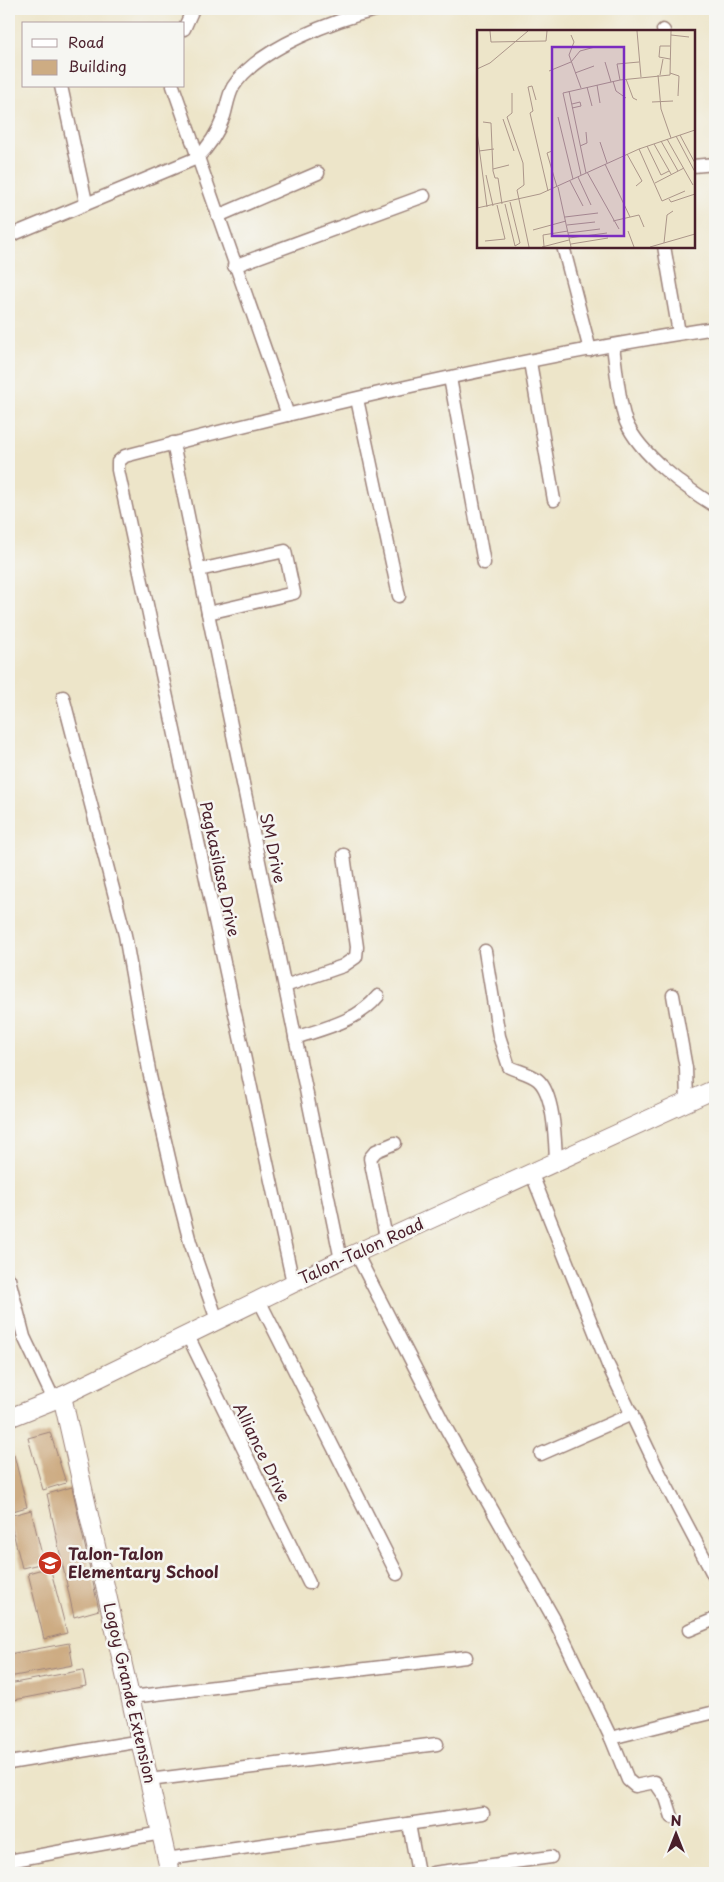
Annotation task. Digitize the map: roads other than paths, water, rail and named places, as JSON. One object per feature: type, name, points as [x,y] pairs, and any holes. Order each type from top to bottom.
[{"type":"street","points":[[185,27],[193,9]]},
{"type":"street","points":[[9,236],[43,223],[86,202],[197,158],[215,136],[233,88],[264,58],[310,32],[342,19],[380,9]]},
{"type":"street","points":[[61,88],[86,202]]},
{"type":"street","points":[[174,88],[234,266],[288,415]]},
{"type":"street","points":[[694,166],[715,164]]},
{"type":"street","points":[[218,216],[318,173]]},
{"type":"street","points":[[234,266],[424,196]]},
{"type":"street","points":[[563,248],[590,350]]},
{"type":"street","points":[[664,248],[679,334]]},
{"type":"street","points":[[173,443],[450,378],[590,350],[715,328]]},
{"type":"street","points":[[613,346],[626,421],[640,445],[654,460],[715,506]]},
{"type":"street","points":[[530,362],[554,500]]},
{"type":"street","points":[[450,378],[484,563]]},
{"type":"street","points":[[357,399],[398,596]]},
{"type":"street","name":"Pagkasilasa Drive","points":[[173,443],[125,456],[118,462],[118,470],[292,1283]]},
{"type":"street","name":"SM Drive","points":[[173,443],[295,1038],[348,1256],[554,1619],[631,1784],[635,1786],[655,1782],[666,1798],[672,1817]]},
{"type":"street","points":[[199,570],[285,551],[294,593],[208,613]]},
{"type":"street","points":[[63,697],[125,935],[150,1076],[175,1184],[190,1242],[217,1320]]},
{"type":"street","points":[[285,986],[343,966],[356,957],[357,947],[344,856]]},
{"type":"street","points":[[485,951],[500,1036],[509,1067],[537,1079],[545,1088],[553,1119],[556,1160]]},
{"type":"street","points":[[672,995],[686,1068],[687,1102]]},
{"type":"street","points":[[295,1038],[361,1013],[378,996]]},
{"type":"street","name":"Talon-Talon Road","points":[[9,1418],[58,1398],[386,1238],[715,1089]]},
{"type":"street","points":[[386,1238],[370,1158],[376,1150],[395,1143]]},
{"type":"street","points":[[531,1172],[608,1365],[659,1472],[715,1575]]},
{"type":"street","points":[[9,1279],[24,1337],[58,1398]]},
{"type":"street","points":[[258,1300],[397,1574]]},
{"type":"street","name":"Alliance Drive","points":[[186,1334],[309,1583]]},
{"type":"street","name":"Logoy Grande Extension","points":[[58,1398],[132,1697],[168,1866]]},
{"type":"street","points":[[541,1454],[632,1414]]},
{"type":"street","points":[[689,1630],[715,1619]]},
{"type":"street","points":[[132,1697],[466,1657]]},
{"type":"street","points":[[611,1738],[715,1712]]},
{"type":"street","points":[[9,1762],[141,1742]]},
{"type":"street","points":[[149,1780],[437,1744]]},
{"type":"street","points":[[168,1866],[409,1824],[484,1813]]},
{"type":"street","points":[[409,1824],[418,1873]]},
{"type":"street","points":[[9,1861],[161,1833]]},
{"type":"street","points":[[434,1873],[551,1857]]},
{"type":"place","name":"Talon-Talon Elementary School","points":[[50,1563]]}]
